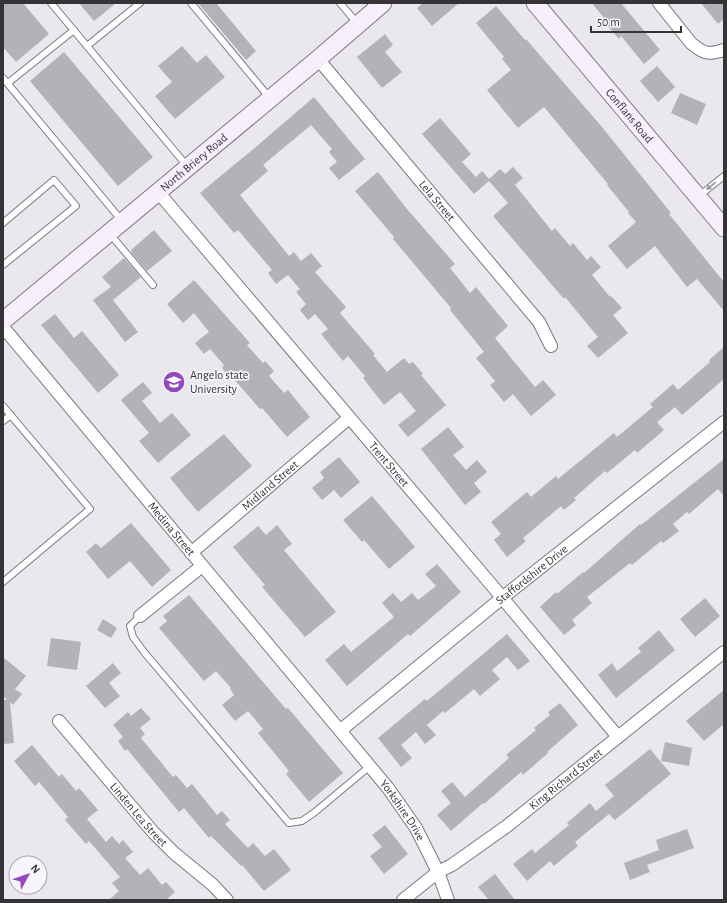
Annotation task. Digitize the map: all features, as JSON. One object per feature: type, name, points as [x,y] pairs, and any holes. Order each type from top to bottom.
[{"type":"street","name":"North Briery Road","points":[[3,320],[318,59],[383,3]]},
{"type":"street","name":"Conflans Road","points":[[535,3],[724,228]]},
{"type":"street","points":[[659,3],[692,43],[698,48],[708,53],[724,50]]},
{"type":"street","name":"Lela Street","points":[[318,59],[539,322],[551,346]]},
{"type":"street","name":"Trent Street","points":[[158,192],[618,737]]},
{"type":"street","name":"Medina Street","points":[[3,327],[341,730]]},
{"type":"street","name":"Midland Street","points":[[191,552],[349,418]]},
{"type":"street","name":"Staffordshire Drive","points":[[341,730],[502,598],[724,422]]},
{"type":"street","points":[[140,616],[202,566]]},
{"type":"street","name":"King Richard Street","points":[[402,900],[438,872],[452,865],[507,826],[724,652]]},
{"type":"street","name":"Linden Lea Street","points":[[59,722],[153,832],[174,853],[213,885],[227,900]]},
{"type":"street","name":"Yorkshire Drive","points":[[341,730],[401,805],[416,828],[438,872],[448,900]]},
{"type":"lane","points":[[52,3],[188,167]]},
{"type":"lane","points":[[87,46],[140,3]]},
{"type":"lane","points":[[191,3],[270,99]]},
{"type":"lane","points":[[340,3],[358,24]]},
{"type":"lane","points":[[8,83],[74,30]]},
{"type":"lane","points":[[3,78],[122,222]]},
{"type":"lane","points":[[698,197],[724,176]]},
{"type":"lane","points":[[3,223],[54,180],[76,206],[3,265]]},
{"type":"lane","points":[[108,233],[153,286]]},
{"type":"lane","points":[[3,406],[90,509],[3,582]]},
{"type":"lane","points":[[3,421],[11,415]]},
{"type":"lane","points":[[140,616],[130,626],[133,637],[153,664],[288,823],[302,820],[314,812],[370,766]]},
{"type":"building","points":[[3,3],[23,3],[49,34],[16,62],[3,47]]},
{"type":"building","points":[[79,3],[116,3],[94,21]]},
{"type":"building","points":[[198,3],[216,3],[256,51],[246,60]]},
{"type":"building","points":[[423,3],[459,3],[432,26],[417,8]]},
{"type":"building","points":[[592,3],[621,3],[660,50],[644,64],[621,36],[619,39],[603,20],[604,18]]},
{"type":"building","points":[[701,3],[724,3],[724,19],[718,24]]},
{"type":"building","points":[[496,6],[602,127],[724,282],[724,311],[697,279],[687,287],[655,246],[627,269],[608,246],[636,222],[607,185],[608,184],[544,107],[518,128],[487,90],[511,70],[502,59],[504,57],[476,23]]},
{"type":"building","points":[[385,34],[393,45],[385,52],[402,72],[382,88],[357,57]]},
{"type":"building","points":[[182,46],[197,63],[206,55],[225,77],[175,119],[155,96],[172,82],[158,66]]},
{"type":"building","points":[[64,52],[153,157],[118,186],[30,81]]},
{"type":"building","points":[[657,66],[675,87],[658,102],[640,81]]},
{"type":"building","points":[[680,93],[706,104],[697,125],[671,113]]},
{"type":"building","points":[[314,97],[365,159],[339,180],[329,168],[337,162],[329,152],[332,149],[311,125],[263,165],[268,171],[240,195],[289,256],[294,252],[301,261],[311,253],[322,266],[315,272],[346,307],[340,313],[375,354],[373,355],[387,372],[404,358],[409,364],[413,362],[423,374],[421,375],[446,405],[408,437],[398,425],[416,411],[400,392],[384,405],[363,378],[365,376],[348,356],[343,361],[321,334],[328,329],[315,314],[308,320],[300,310],[306,304],[296,292],[300,289],[288,275],[276,284],[268,273],[272,270],[238,230],[234,233],[200,193]]},
{"type":"building","points":[[440,118],[471,154],[462,162],[476,177],[482,171],[489,179],[500,169],[505,174],[513,167],[523,178],[515,185],[552,231],[555,228],[570,246],[573,243],[587,260],[591,256],[601,267],[592,275],[610,297],[611,296],[622,308],[613,315],[628,333],[598,358],[587,346],[598,337],[565,297],[564,299],[493,216],[508,203],[489,181],[474,194],[422,134]]},
{"type":"building","points":[[378,172],[407,209],[455,264],[450,268],[470,293],[476,287],[508,326],[495,338],[535,387],[543,380],[556,395],[531,416],[513,394],[504,402],[490,385],[495,381],[476,358],[484,352],[450,310],[451,308],[355,191]]},
{"type":"building","points":[[154,230],[172,251],[147,271],[131,252],[131,250]]},
{"type":"building","points":[[124,258],[141,277],[113,300],[138,332],[125,342],[93,300],[111,287],[102,277]]},
{"type":"building","points":[[194,280],[250,343],[247,345],[263,363],[265,361],[274,371],[269,376],[284,393],[288,390],[310,417],[287,437],[233,378],[232,380],[222,368],[224,365],[210,349],[204,354],[195,343],[209,332],[194,313],[183,323],[167,304]]},
{"type":"building","points":[[55,314],[74,338],[82,331],[119,375],[98,393],[41,325]]},
{"type":"building","points":[[724,347],[724,379],[682,415],[675,407],[657,422],[664,430],[637,453],[635,450],[607,473],[605,471],[574,498],[576,500],[564,510],[561,506],[523,538],[526,541],[507,557],[494,540],[501,534],[491,522],[527,492],[531,497],[556,476],[558,479],[614,433],[617,437],[653,407],[650,404],[673,384],[678,390],[710,362],[709,360]]},
{"type":"building","points":[[143,382],[152,393],[142,401],[160,423],[172,413],[191,435],[158,463],[139,441],[149,433],[121,400]]},
{"type":"building","points":[[448,427],[464,447],[453,455],[466,470],[477,460],[487,472],[474,483],[481,492],[465,505],[421,449]]},
{"type":"building","points":[[224,434],[252,466],[198,512],[170,478]]},
{"type":"building","points":[[339,457],[360,482],[341,498],[334,490],[322,500],[312,488],[324,478],[320,472]]},
{"type":"building","points":[[724,459],[724,496],[718,489],[689,514],[687,512],[673,524],[679,531],[663,543],[661,541],[632,565],[630,563],[587,597],[592,603],[572,620],[576,625],[564,635],[540,607],[556,592],[557,594],[583,572],[584,573],[640,524],[641,525]]},
{"type":"building","points":[[372,496],[415,547],[389,569],[364,540],[362,542],[343,520]]},
{"type":"building","points":[[131,523],[171,570],[152,587],[130,561],[108,579],[86,552],[96,543],[101,548]]},
{"type":"building","points":[[277,525],[292,544],[284,550],[336,612],[305,637],[262,587],[265,585],[233,547],[258,526],[266,535]]},
{"type":"building","points":[[437,564],[461,592],[410,636],[408,634],[347,686],[325,660],[344,644],[351,652],[394,617],[382,603],[393,593],[401,602],[412,593],[418,600],[436,586],[425,574]]},
{"type":"building","points":[[189,595],[286,709],[288,708],[343,773],[309,802],[286,774],[289,771],[258,733],[263,729],[248,711],[235,721],[222,705],[234,695],[230,689],[231,688],[216,671],[204,681],[159,628],[167,621],[163,616]]},
{"type":"building","points":[[705,598],[720,616],[695,637],[680,619]]},
{"type":"building","points":[[103,619],[117,628],[111,638],[97,630]]},
{"type":"building","points":[[659,630],[675,650],[616,698],[598,675],[612,663],[617,671],[641,652],[638,648]]},
{"type":"building","points":[[507,634],[530,661],[518,670],[507,657],[492,670],[500,679],[480,696],[474,689],[445,713],[443,711],[427,725],[436,735],[425,744],[416,732],[401,745],[412,758],[401,767],[378,738],[425,699],[427,701]]},
{"type":"building","points":[[51,638],[81,642],[77,670],[47,666]]},
{"type":"building","points":[[3,657],[26,676],[15,689],[22,694],[13,705],[10,702],[14,743],[3,744],[3,700],[7,700],[3,696]]},
{"type":"building","points":[[113,663],[121,673],[109,683],[120,696],[105,708],[86,686]]},
{"type":"building","points":[[724,690],[724,724],[704,741],[686,721]]},
{"type":"building","points":[[560,703],[578,725],[523,775],[521,772],[451,831],[437,815],[451,803],[441,791],[452,782],[465,797],[509,758],[506,755],[536,730],[534,728],[550,715],[548,712]]},
{"type":"building","points":[[141,708],[151,719],[140,728],[145,734],[141,738],[173,777],[176,775],[187,788],[192,784],[217,815],[222,811],[230,820],[225,824],[248,848],[253,843],[265,856],[274,849],[291,870],[264,891],[242,865],[241,866],[211,836],[209,838],[184,808],[179,812],[127,749],[125,751],[118,741],[123,737],[113,725],[128,712],[131,716]]},
{"type":"building","points":[[665,742],[692,748],[689,766],[661,761]]},
{"type":"building","points":[[32,745],[59,777],[62,774],[76,791],[79,788],[98,810],[87,819],[106,842],[112,836],[119,844],[123,840],[133,852],[125,858],[140,875],[148,868],[162,885],[166,882],[175,892],[166,900],[109,900],[119,891],[112,883],[120,877],[89,841],[86,844],[65,820],[68,817],[39,782],[35,786],[14,761]]},
{"type":"building","points":[[650,749],[671,774],[615,820],[609,814],[575,842],[578,846],[554,866],[550,861],[527,881],[513,864],[532,849],[535,853],[569,825],[567,823],[590,803],[596,811],[614,796],[605,785]]},
{"type":"building","points":[[385,825],[408,854],[384,874],[370,856],[382,847],[372,835]]},
{"type":"building","points":[[687,829],[694,848],[647,865],[650,872],[630,880],[624,863],[659,850],[656,840]]},
{"type":"building","points":[[495,874],[515,900],[489,900],[478,887]]},
{"type":"place","name":"Angelo state University","points":[[174,382]]}]
